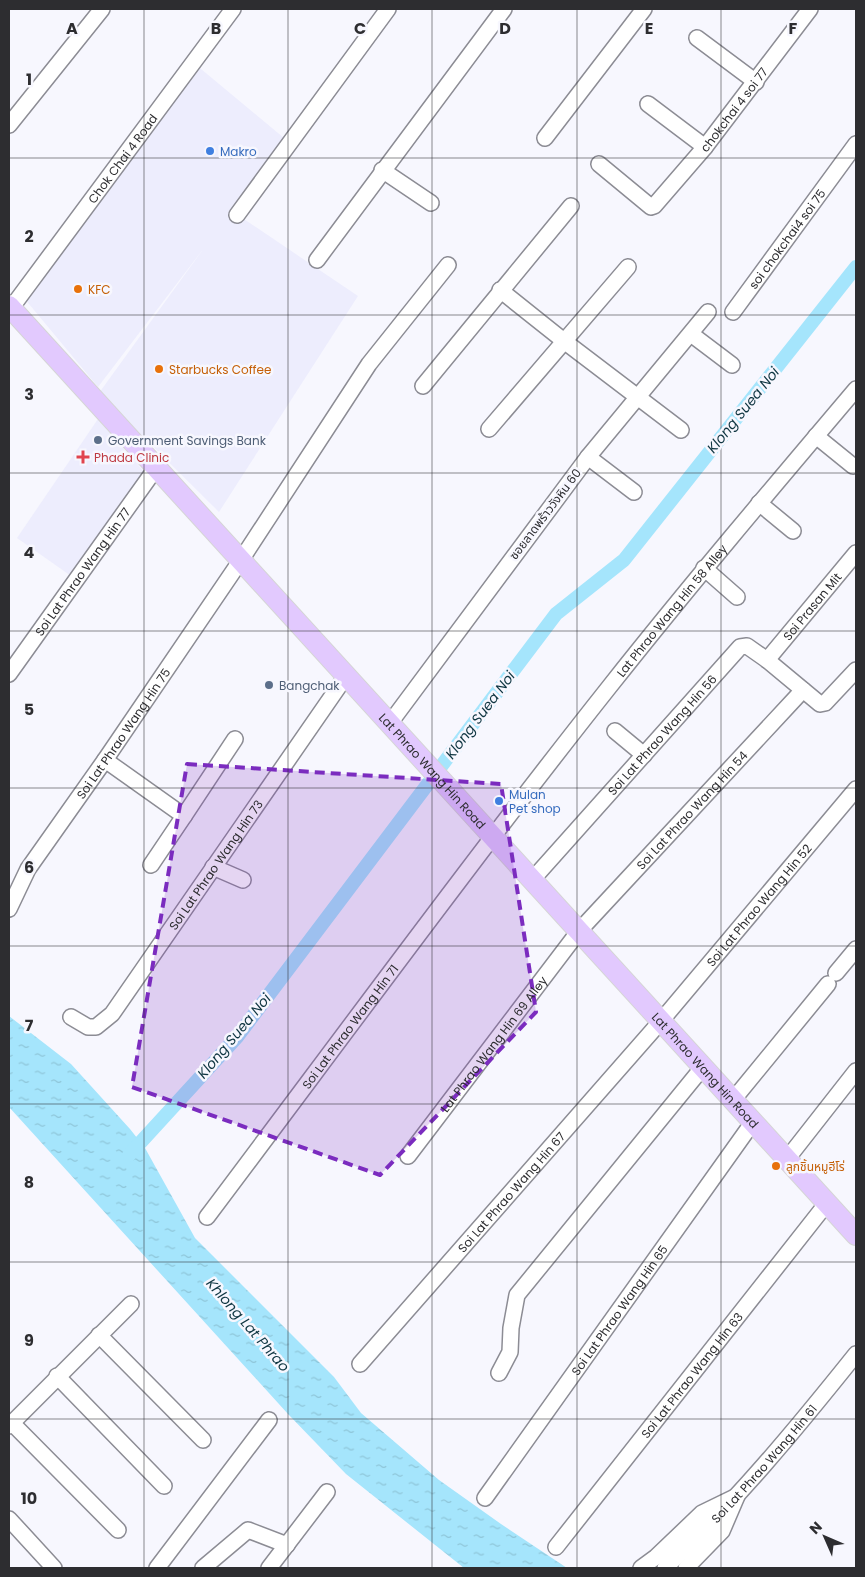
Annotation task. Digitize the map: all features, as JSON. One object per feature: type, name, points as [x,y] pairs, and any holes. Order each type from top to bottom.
[{"type":"main road","name":"Lat Phrao Wang Hin Road","points":[[10,308],[856,1235]]},
{"type":"street","points":[[9,125],[102,9]]},
{"type":"street","name":"Chok Chai 4 Road","points":[[10,308],[233,9]]},
{"type":"street","points":[[237,215],[388,9]]},
{"type":"street","points":[[317,260],[382,170],[504,9]]},
{"type":"street","points":[[545,138],[644,9]]},
{"type":"street","name":"chokchai 4 soi 77","points":[[599,164],[653,207],[705,147],[810,9]]},
{"type":"street","points":[[697,38],[756,82]]},
{"type":"street","points":[[648,104],[705,147]]},
{"type":"street","name":"soi chokchai4 soi 75","points":[[733,312],[856,144]]},
{"type":"street","points":[[382,170],[431,203]]},
{"type":"street","points":[[423,386],[571,206]]},
{"type":"street","name":"Soi Lat Phrao Wang Hin 75","points":[[9,909],[28,869],[105,760],[241,560],[369,364],[448,265]]},
{"type":"street","points":[[489,429],[628,267]]},
{"type":"street","points":[[500,290],[564,342],[681,430]]},
{"type":"street","name":"ซอยลาดพร้าววังหิน 60","points":[[390,723],[588,457],[708,312]]},
{"type":"street","points":[[691,334],[732,364]]},
{"type":"street","name":"Lat Phrao Wang Hin 58 Alley","points":[[493,837],[608,687],[704,568],[856,389]]},
{"type":"street","points":[[816,436],[853,466]]},
{"type":"street","points":[[588,457],[634,492]]},
{"type":"street","name":"Soi Lat Phrao Wang Hin 77","points":[[11,666],[156,468]]},
{"type":"street","points":[[759,503],[793,531]]},
{"type":"street","name":"Soi Prasan Mit","points":[[767,660],[856,553]]},
{"type":"street","points":[[704,568],[736,596]]},
{"type":"street","name":"Soi Lat Phrao Wang Hin 56","points":[[532,880],[740,647],[747,646],[767,660],[820,704],[825,703],[856,670]]},
{"type":"street","name":"Soi Lat Phrao Wang Hin 73","points":[[71,1016],[88,1027],[96,1027],[112,1014],[346,676]]},
{"type":"street","name":"Soi Lat Phrao Wang Hin 54","points":[[579,931],[803,690]]},
{"type":"street","points":[[616,731],[644,755]]},
{"type":"street","points":[[151,865],[235,739]]},
{"type":"street","points":[[105,760],[184,816]]},
{"type":"street","name":"Soi Lat Phrao Wang Hin 52","points":[[661,1021],[856,789]]},
{"type":"street","name":"Soi Lat Phrao Wang Hin 71","points":[[207,1217],[493,837]]},
{"type":"street","points":[[213,867],[243,880]]},
{"type":"street","name":"Lat Phrao Wang Hin 69 Alley","points":[[408,1156],[579,931]]},
{"type":"street","points":[[733,1100],[856,949]]},
{"type":"street","name":"Soi Lat Phrao Wang Hin 67","points":[[360,1364],[661,1021]]},
{"type":"street","points":[[499,1373],[510,1352],[511,1328],[517,1294],[703,1067]]},
{"type":"street","points":[[786,1159],[856,1071]]},
{"type":"street","name":"Soi Lat Phrao Wang Hin 65","points":[[485,1498],[753,1122]]},
{"type":"street","name":"Soi Lat Phrao Wang Hin 63","points":[[556,1547],[827,1203]]},
{"type":"street","points":[[118,1530],[10,1424],[131,1304]]},
{"type":"street","points":[[100,1335],[203,1440]]},
{"type":"street","name":"Soi Lat Phrao Wang Hin 61","points":[[665,1568],[737,1496],[793,1433],[856,1354]]},
{"type":"street","points":[[58,1376],[164,1486]]},
{"type":"street","points":[[157,1568],[269,1420]]},
{"type":"street","points":[[269,1568],[327,1492]]},
{"type":"street","points":[[641,1568],[656,1557],[702,1513],[737,1496]]},
{"type":"street","points":[[686,1568],[722,1531],[737,1496]]},
{"type":"street","points":[[9,1519],[54,1568]]},
{"type":"street","points":[[203,1568],[248,1530],[286,1545]]},
{"type":"highlighted area","points":[[187,764],[501,784],[536,1012],[380,1175],[132,1087]]},
{"type":"shaded area","points":[[195,64],[284,138],[232,211],[358,296],[219,512],[99,393],[204,248],[98,387],[24,298]]},
{"type":"shaded area","points":[[98,419],[147,475],[74,578],[17,538]]},
{"type":"water","name":"Khlong Lat Phrao","points":[[9,1016],[71,1064],[130,1129],[145,1148],[195,1238],[334,1377],[361,1413],[439,1480],[567,1568],[464,1568],[346,1474],[288,1414],[9,1107]]},
{"type":"waterway","name":"Klong Suea Noi","points":[[129,1155],[237,1037],[556,614],[624,560],[856,267]]},
{"type":"place","name":"Makro","points":[[210,151]]},
{"type":"place","name":"KFC","points":[[78,289]]},
{"type":"place","name":"Starbucks Coffee","points":[[159,369]]},
{"type":"place","name":"Government Savings Bank","points":[[98,440]]},
{"type":"place","name":"Phada Clinic","points":[[83,457]]},
{"type":"place","name":"Bangchak","points":[[269,685]]},
{"type":"place","name":"Mulan Pet shop","points":[[499,801]]},
{"type":"place","name":"ลูกชิ้นหมูฮีโร่","points":[[776,1166]]}]
